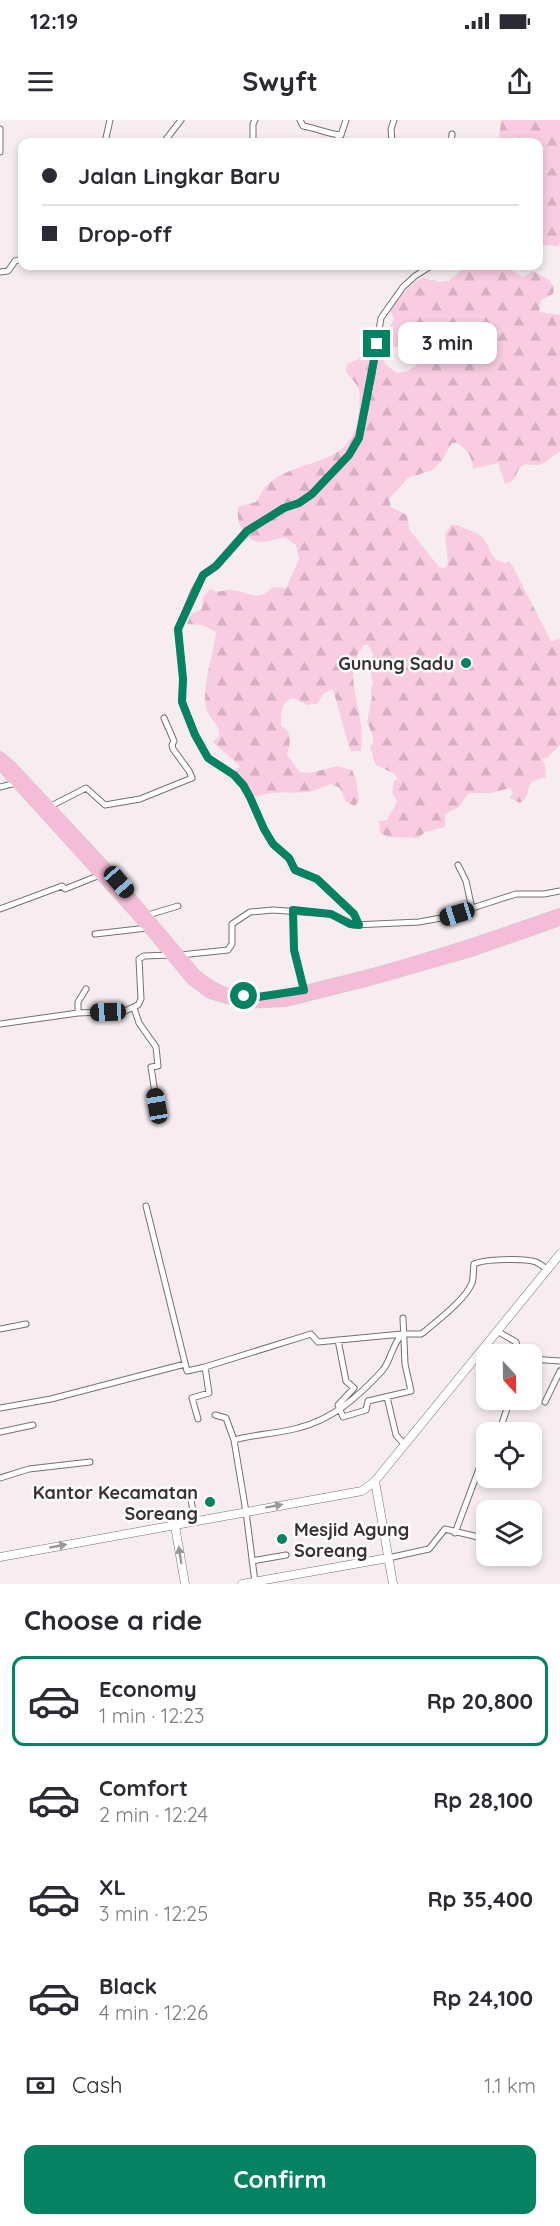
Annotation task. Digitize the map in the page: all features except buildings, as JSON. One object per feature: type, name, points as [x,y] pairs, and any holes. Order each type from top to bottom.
[{"type":"highway","points":[[0,756],[105,866],[148,915],[192,981],[210,994],[244,1004],[286,1002],[468,953],[560,921]]},
{"type":"highway","points":[[0,765],[148,928],[202,979],[228,993],[258,997],[304,990],[466,946],[560,913]]},
{"type":"main road","points":[[0,1557],[354,1493],[368,1488],[560,1254]]},
{"type":"main road","points":[[375,1481],[393,1584]]},
{"type":"main road","points":[[175,1526],[185,1584]]},
{"type":"main road","points":[[242,1584],[388,1558]]},
{"type":"street","points":[[106,138],[110,120]]},
{"type":"street","points":[[167,138],[182,120]]},
{"type":"street","points":[[253,138],[255,120]]},
{"type":"street","points":[[300,120],[303,126],[312,127],[324,133],[341,135]]},
{"type":"street","points":[[338,138],[346,120]]},
{"type":"street","points":[[393,138],[394,120]]},
{"type":"street","points":[[0,129],[0,152]]},
{"type":"street","points":[[452,134],[452,138]]},
{"type":"street","points":[[0,272],[8,271],[15,261],[18,261]]},
{"type":"street","points":[[359,925],[354,914],[317,879],[295,870],[289,858],[273,844],[243,785],[234,775],[205,754],[182,702],[183,679],[178,629],[203,575],[216,566],[247,531],[312,494],[354,448],[359,438],[381,318],[403,287],[424,270]]},
{"type":"street","points":[[49,807],[86,788],[105,805],[130,802],[192,778],[173,749],[174,741],[164,718]]},
{"type":"street","points":[[0,787],[17,783]]},
{"type":"street","points":[[459,865],[466,881],[472,909]]},
{"type":"street","points":[[0,909],[62,886],[65,889],[100,875]]},
{"type":"street","points":[[0,1024],[78,1013],[125,1011],[134,1008],[141,999],[139,959],[144,956],[228,950],[232,944],[232,924],[250,912],[293,910],[331,914],[350,924],[359,925],[419,922],[441,918],[516,894],[544,894],[560,891]]},
{"type":"street","points":[[148,915],[178,906]]},
{"type":"street","points":[[293,910],[294,950],[304,990]]},
{"type":"street","points":[[95,934],[148,928]]},
{"type":"street","points":[[78,1013],[78,1002],[86,989]]},
{"type":"street","points":[[134,1008],[139,1023],[156,1047],[158,1066],[151,1067],[157,1106]]},
{"type":"street","points":[[146,1206],[188,1372],[312,1334],[318,1342],[421,1334],[443,1316],[471,1285],[474,1264],[477,1262],[536,1262],[548,1270]]},
{"type":"street","points":[[338,1340],[346,1381],[354,1388],[340,1402],[343,1417],[345,1417],[366,1410],[368,1401],[410,1392],[412,1389],[405,1364],[402,1337],[403,1318]]},
{"type":"street","points":[[0,1329],[26,1324]]},
{"type":"street","points":[[497,1331],[516,1344]]},
{"type":"street","points":[[234,1440],[301,1428],[329,1416],[384,1368],[392,1347],[402,1337]]},
{"type":"street","points":[[542,1359],[560,1360]]},
{"type":"street","points":[[0,1407],[51,1399],[185,1364]]},
{"type":"street","points":[[198,1419],[192,1398],[209,1393],[205,1367]]},
{"type":"street","points":[[545,1402],[560,1371]]},
{"type":"street","points":[[387,1397],[396,1435],[405,1444]]},
{"type":"street","points":[[215,1415],[222,1415],[226,1418],[234,1440],[255,1582]]},
{"type":"street","points":[[0,1432],[33,1425]]},
{"type":"street","points":[[0,1478],[29,1469],[90,1462]]},
{"type":"street","points":[[455,1533],[476,1477]]},
{"type":"street","points":[[190,1494],[195,1522]]},
{"type":"street","points":[[388,1558],[429,1549],[445,1529],[476,1537]]},
{"type":"street","points":[[252,1561],[286,1555]]},
{"type":"green space","points":[[501,120],[560,120],[560,243],[558,246],[543,245],[543,138],[499,138]]},
{"type":"green space","points":[[462,270],[511,270],[523,277],[533,271],[549,280],[554,287],[553,294],[541,300],[539,312],[560,315],[560,452],[542,464],[526,464],[519,468],[514,480],[505,484],[498,463],[473,469],[472,460],[467,451],[457,443],[452,443],[441,462],[433,470],[408,478],[389,499],[391,507],[407,515],[409,529],[439,567],[444,568],[448,564],[445,534],[451,525],[458,525],[479,535],[496,559],[506,563],[509,561],[512,565],[551,641],[560,639],[560,745],[547,758],[542,759],[546,777],[531,782],[526,796],[520,803],[510,798],[513,792],[510,788],[491,793],[471,793],[459,807],[445,814],[445,827],[425,832],[418,838],[388,837],[380,833],[379,821],[387,820],[395,806],[397,801],[392,793],[394,780],[398,780],[395,774],[376,765],[370,747],[373,743],[373,736],[367,722],[372,697],[373,683],[370,669],[373,654],[368,645],[364,645],[358,653],[353,671],[361,726],[361,751],[351,751],[349,747],[333,689],[324,693],[317,704],[307,705],[294,698],[289,699],[282,709],[281,717],[281,726],[285,728],[290,738],[287,755],[300,772],[310,773],[337,766],[352,770],[356,779],[359,800],[355,806],[346,802],[340,788],[331,784],[314,791],[275,793],[256,797],[234,772],[240,766],[213,742],[219,736],[219,732],[207,711],[205,693],[216,632],[202,625],[187,624],[191,614],[202,609],[203,597],[210,589],[233,590],[258,596],[273,587],[286,588],[299,559],[296,545],[285,538],[263,542],[251,539],[240,526],[238,507],[256,502],[267,485],[281,475],[335,454],[345,445],[353,434],[360,402],[359,389],[346,371],[347,364],[359,359],[369,350],[380,352],[386,365],[397,373],[416,366],[419,357],[408,346],[393,347],[387,341],[394,318],[389,309],[414,282],[423,278],[440,282],[448,281]]},
{"type":"place","name":"Gunung Sadu","points":[[466,663]]},
{"type":"place","name":"Kantor Kecamatan Soreang","points":[[210,1502]]},
{"type":"place","name":"Mesjid Agung Soreang","points":[[282,1539]]},
{"type":"route","points":[[244,996],[258,997],[304,990],[294,950],[293,910],[331,914],[350,924],[359,925],[354,914],[317,879],[295,870],[289,858],[273,844],[243,785],[234,775],[205,754],[182,702],[183,679],[178,629],[203,575],[216,566],[247,531],[312,494],[354,448],[359,438],[377,344]]}]
